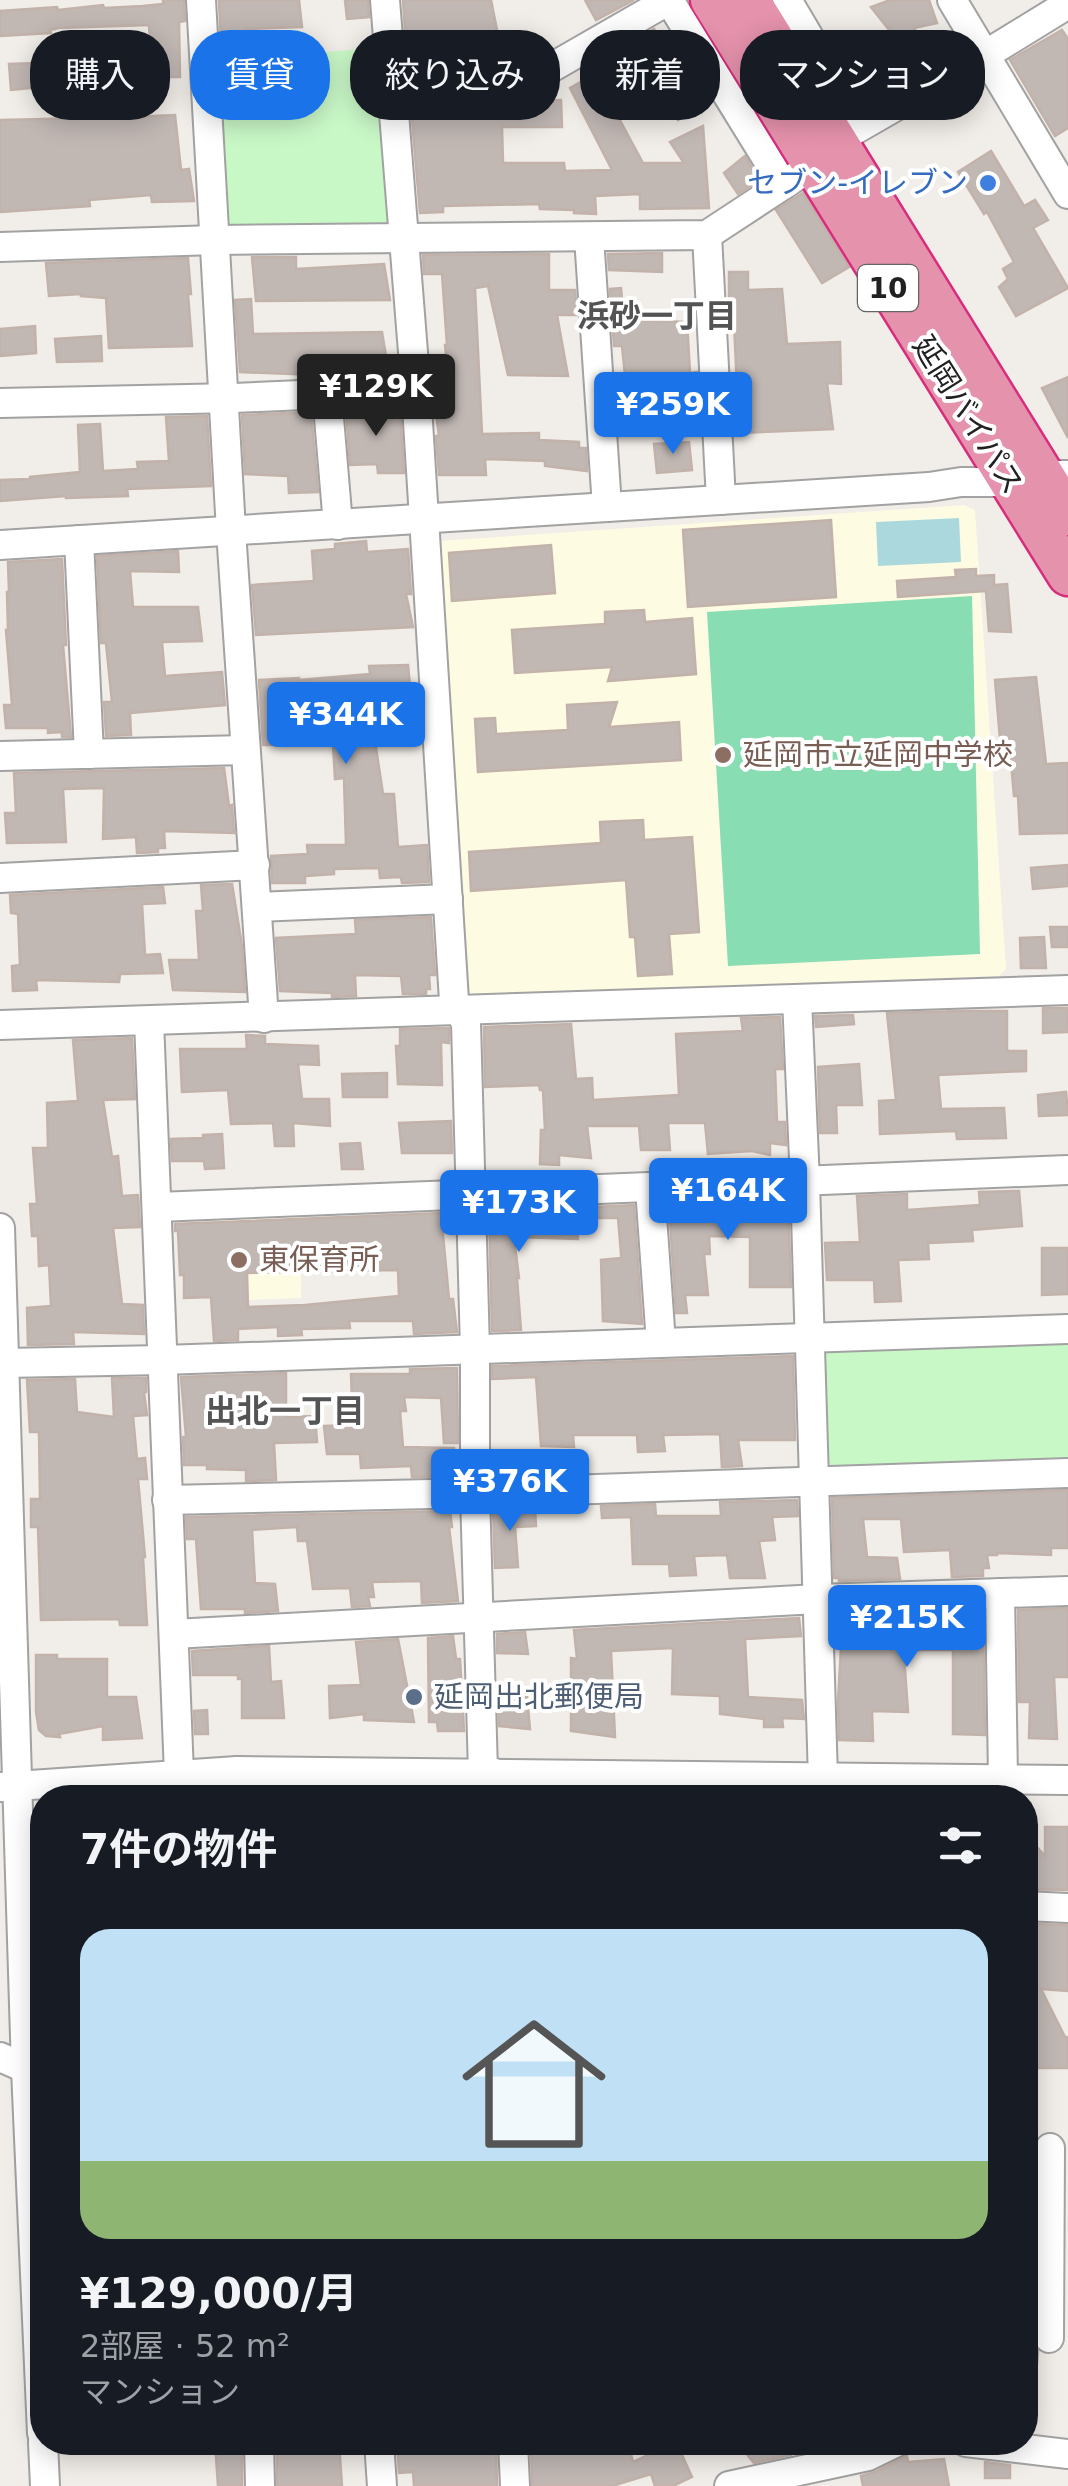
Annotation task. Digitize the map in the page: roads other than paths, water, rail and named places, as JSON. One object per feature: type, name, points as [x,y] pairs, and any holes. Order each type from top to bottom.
[{"type":"highway","name":"延岡バイパス","points":[[711,0],[823,154],[1068,515]]},
{"type":"highway","name":"延岡バイパス","points":[[750,0],[823,154]]},
{"type":"highway","name":"延岡バイパス","points":[[1040,478],[1068,574]]},
{"type":"street","points":[[201,0],[264,1018]]},
{"type":"street","points":[[385,0],[387,30]]},
{"type":"street","points":[[560,63],[669,0],[823,154]]},
{"type":"street","points":[[787,0],[823,154]]},
{"type":"street","points":[[952,0],[970,30]]},
{"type":"street","points":[[1068,4],[985,55],[1058,156],[1068,194]]},
{"type":"street","points":[[394,120],[416,390],[454,1000],[466,1023],[478,1616],[490,1781]]},
{"type":"street","points":[[0,246],[706,235],[879,120]]},
{"type":"street","points":[[706,235],[721,500]]},
{"type":"street","points":[[589,237],[608,507]]},
{"type":"street","points":[[0,404],[416,390]]},
{"type":"street","points":[[327,394],[338,525]]},
{"type":"street","points":[[0,545],[1040,478]]},
{"type":"street","points":[[80,540],[89,754]]},
{"type":"street","points":[[0,756],[245,750]]},
{"type":"street","points":[[0,878],[255,865]]},
{"type":"street","points":[[257,906],[448,899]]},
{"type":"street","points":[[0,1025],[1068,990]]},
{"type":"street","points":[[796,1000],[823,1778]]},
{"type":"street","points":[[149,1021],[178,1774]]},
{"type":"street","points":[[158,1207],[1068,1170]]},
{"type":"street","points":[[650,1188],[660,1343]]},
{"type":"street","points":[[0,1228],[6,1781],[0,1810]]},
{"type":"street","points":[[2,1364],[1068,1328]]},
{"type":"street","points":[[167,1500],[1068,1472]]},
{"type":"street","points":[[174,1634],[818,1599],[1068,1591]]},
{"type":"street","points":[[992,1785],[1000,1593]]},
{"type":"street","points":[[6,1781],[178,1774],[237,1784],[490,1781],[594,1785]]},
{"type":"street","points":[[645,1785],[823,1778],[992,1785],[1068,1780]]},
{"type":"street","points":[[6,1781],[30,1886]]},
{"type":"street","points":[[1038,1907],[1068,1908]]},
{"type":"street","points":[[30,1933],[23,2067],[30,2132]]},
{"type":"street","points":[[1047,2338],[1048,2148]]},
{"type":"street","points":[[1038,2450],[1068,2454]]},
{"type":"street","points":[[44,2455],[45,2486]]},
{"type":"street","points":[[259,2455],[260,2486]]},
{"type":"street","points":[[381,2455],[382,2486]]},
{"type":"street","points":[[514,2455],[514,2486]]},
{"type":"street","points":[[734,2486],[870,2455]]},
{"type":"water","points":[[959,518],[961,562],[878,566],[876,522]]},
{"type":"place","name":"セブン-イレブン","points":[[988,183]]},
{"type":"place","name":"延岡市立延岡中学校","points":[[723,755]]},
{"type":"place","name":"東保育所","points":[[239,1260]]},
{"type":"place","name":"延岡出北郵便局","points":[[414,1697]]},
{"type":"district","name":"浜砂一丁目","points":[[657,316]]},
{"type":"district","name":"出北一丁目","points":[[285,1411]]}]
